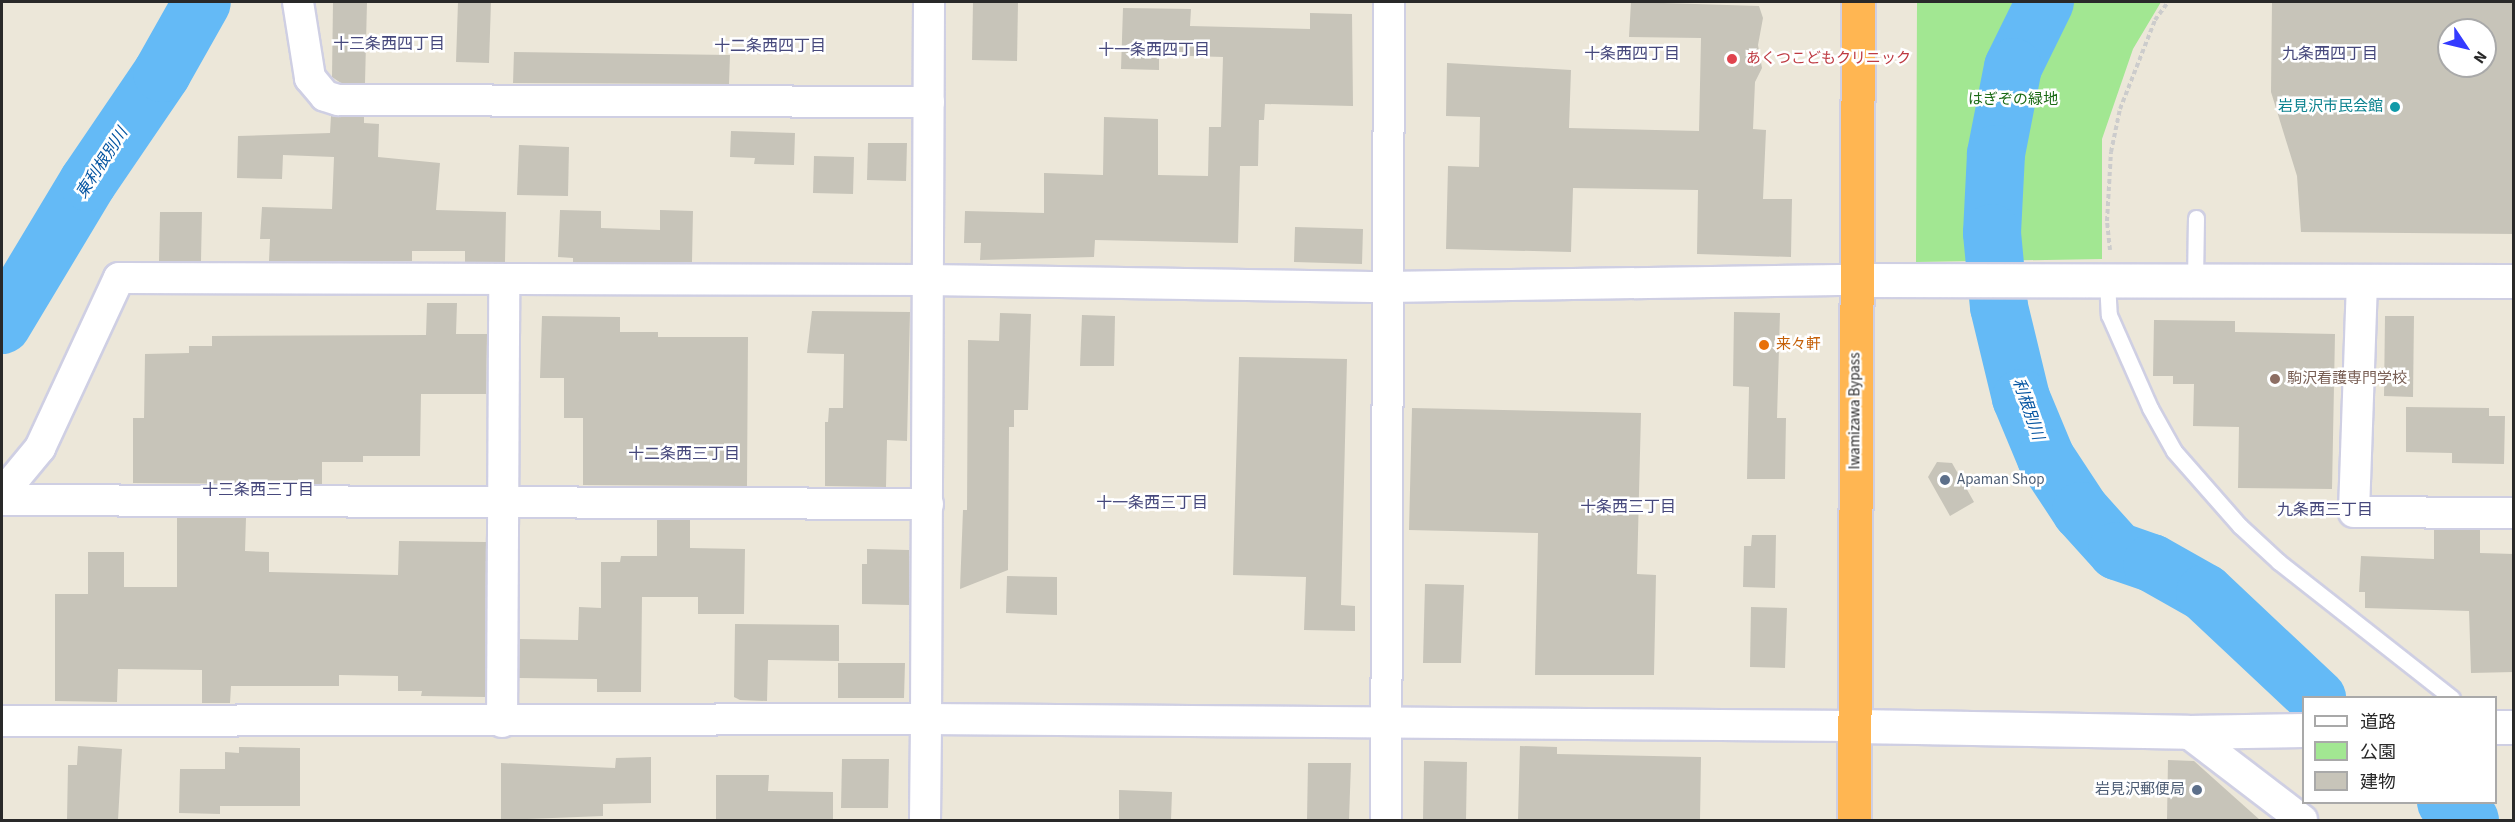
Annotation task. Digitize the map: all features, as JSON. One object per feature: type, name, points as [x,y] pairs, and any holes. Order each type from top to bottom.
[{"type":"highway","name":"Iwamizawa Bypass","points":[[1854,820],[1854,280],[1858,2]]},
{"type":"street","points":[[298,2],[310,78],[325,96],[338,100],[929,102]]},
{"type":"street","points":[[925,820],[929,2]]},
{"type":"street","points":[[1386,820],[1389,2]]},
{"type":"street","points":[[2,494],[40,448],[119,278],[504,281],[927,280],[1387,287],[1854,280],[2514,281]]},
{"type":"street","points":[[502,722],[504,281]]},
{"type":"street","points":[[2362,282],[2354,512],[2514,513]]},
{"type":"street","points":[[2,500],[928,504]]},
{"type":"street","points":[[2,721],[1387,720],[2187,732],[2302,730]]},
{"type":"street","points":[[2497,727],[2514,727]]},
{"type":"street","points":[[2187,732],[2302,820]]},
{"type":"lane","points":[[2194,281],[2196,218]]},
{"type":"lane","points":[[2105,281],[2109,315],[2150,408],[2174,451],[2240,526],[2279,562],[2449,696]]},
{"type":"path","points":[[2105,281],[2111,152],[2120,109],[2155,20],[2168,2]]},
{"type":"green space","name":"はぎぞの緑地","points":[[1917,2],[2161,2],[2133,49],[2102,139],[2102,259],[1916,262]]},
{"type":"building","points":[[333,2],[367,2],[365,83],[341,83],[332,77]]},
{"type":"building","points":[[458,2],[491,2],[489,63],[456,62]]},
{"type":"building","points":[[973,2],[1018,2],[1017,61],[972,60]]},
{"type":"building","points":[[1631,2],[1759,6],[1763,18],[1758,45],[1762,68],[1755,82],[1753,129],[1766,130],[1763,199],[1792,199],[1791,257],[1697,254],[1698,190],[1573,188],[1571,252],[1446,249],[1448,166],[1479,167],[1480,117],[1446,116],[1447,63],[1571,70],[1569,128],[1699,131],[1701,38],[1629,37]]},
{"type":"building","name":"岩見沢市民会館","points":[[2272,2],[2514,2],[2514,234],[2301,232],[2297,176],[2271,92]]},
{"type":"building","points":[[1123,8],[1191,9],[1190,26],[1310,29],[1310,13],[1352,14],[1353,106],[1265,104],[1264,120],[1259,120],[1258,166],[1240,166],[1238,243],[1095,240],[1094,257],[980,260],[981,243],[964,243],[965,211],[1044,213],[1044,173],[1103,175],[1104,117],[1158,119],[1158,175],[1208,176],[1209,127],[1221,127],[1223,57],[1159,55],[1159,70],[1121,69]]},
{"type":"building","points":[[514,52],[730,55],[729,84],[513,83]]},
{"type":"building","points":[[331,116],[364,117],[364,123],[379,124],[378,157],[440,163],[436,210],[506,212],[505,262],[465,262],[465,251],[412,251],[412,261],[269,261],[270,239],[260,239],[262,207],[332,209],[334,157],[283,155],[282,179],[237,178],[238,136],[330,133]]},
{"type":"building","points":[[731,131],[795,133],[794,165],[754,164],[755,158],[730,157]]},
{"type":"building","points":[[868,143],[907,143],[906,181],[867,180]]},
{"type":"building","points":[[519,145],[569,147],[568,196],[517,195]]},
{"type":"building","points":[[814,156],[854,157],[853,194],[813,193]]},
{"type":"building","points":[[560,210],[601,211],[601,228],[660,230],[660,210],[693,211],[692,262],[573,262],[573,258],[558,257]]},
{"type":"building","points":[[160,212],[202,212],[201,261],[159,261]]},
{"type":"building","points":[[1295,227],[1363,229],[1362,264],[1294,262]]},
{"type":"building","points":[[427,303],[457,303],[456,334],[487,334],[486,394],[421,394],[420,456],[363,456],[363,462],[322,462],[322,484],[133,483],[133,418],[144,418],[145,354],[189,353],[189,346],[212,346],[212,336],[426,335]]},
{"type":"building","points":[[812,311],[910,312],[907,441],[887,440],[886,487],[825,486],[825,422],[828,422],[829,408],[843,408],[844,354],[807,353]]},
{"type":"building","points":[[1734,312],[1780,313],[1777,418],[1786,418],[1785,479],[1747,479],[1749,387],[1733,386]]},
{"type":"building","points":[[1000,313],[1031,314],[1028,410],[1014,410],[1014,427],[1009,427],[1008,570],[960,589],[963,510],[967,510],[968,340],[999,341]]},
{"type":"building","points":[[1082,315],[1115,316],[1114,366],[1080,366]]},
{"type":"building","points":[[542,316],[620,317],[620,332],[658,332],[658,337],[748,337],[747,486],[583,485],[583,418],[564,418],[564,378],[540,378]]},
{"type":"building","points":[[2385,316],[2414,316],[2413,397],[2384,396]]},
{"type":"building","points":[[2154,320],[2235,321],[2235,332],[2335,334],[2332,489],[2238,488],[2239,427],[2193,426],[2194,384],[2173,384],[2173,376],[2153,376]]},
{"type":"building","points":[[1239,357],[1347,359],[1341,605],[1355,606],[1355,631],[1304,630],[1306,577],[1233,575]]},
{"type":"building","points":[[2406,407],[2489,408],[2489,416],[2505,416],[2504,464],[2452,463],[2452,453],[2406,452]]},
{"type":"building","points":[[1412,408],[1641,413],[1637,574],[1656,575],[1654,675],[1535,675],[1538,533],[1409,530]]},
{"type":"building","points":[[1937,462],[1952,463],[1974,502],[1950,516],[1928,477]]},
{"type":"building","points":[[177,518],[246,518],[245,551],[269,552],[269,572],[398,575],[399,541],[486,542],[485,697],[421,696],[422,691],[398,691],[398,676],[339,675],[339,686],[231,686],[230,703],[202,703],[202,670],[118,669],[117,702],[55,701],[55,594],[88,594],[88,552],[124,552],[124,587],[177,587]]},
{"type":"building","points":[[657,520],[690,520],[690,548],[745,549],[744,614],[698,614],[698,597],[642,597],[641,692],[597,692],[597,679],[519,678],[520,639],[578,640],[579,607],[601,608],[601,562],[620,562],[621,556],[657,556]]},
{"type":"building","points":[[2434,530],[2480,530],[2480,553],[2514,554],[2514,672],[2471,673],[2469,611],[2365,608],[2365,592],[2359,592],[2361,556],[2434,559]]},
{"type":"building","points":[[1752,535],[1776,535],[1775,588],[1743,587],[1744,546],[1751,546]]},
{"type":"building","points":[[867,549],[909,550],[909,605],[862,604],[862,564],[867,564]]},
{"type":"building","points":[[1007,576],[1057,577],[1057,615],[1006,613]]},
{"type":"building","points":[[1425,584],[1464,585],[1461,663],[1423,663]]},
{"type":"building","points":[[1751,607],[1787,608],[1785,668],[1750,667]]},
{"type":"building","points":[[735,624],[839,625],[839,661],[768,660],[767,701],[740,700],[734,697]]},
{"type":"building","points":[[838,663],[905,663],[904,698],[838,698]]},
{"type":"building","points":[[78,746],[122,749],[118,820],[67,820],[68,765],[77,765]]},
{"type":"building","points":[[1520,746],[1557,747],[1557,754],[1701,757],[1700,820],[1518,820]]},
{"type":"building","points":[[239,747],[300,748],[300,806],[220,806],[220,814],[179,813],[180,769],[225,769],[225,752],[239,753]]},
{"type":"building","points":[[651,757],[651,803],[603,804],[603,816],[501,820],[501,763],[615,768],[616,758]]},
{"type":"building","points":[[842,759],[889,759],[888,808],[841,808]]},
{"type":"building","name":"岩見沢郵便局","points":[[2168,760],[2194,761],[2260,820],[2167,820]]},
{"type":"building","points":[[1424,761],[1467,762],[1466,820],[1423,820]]},
{"type":"building","points":[[1308,763],[1351,763],[1349,820],[1307,820]]},
{"type":"building","points":[[716,775],[769,775],[768,791],[833,792],[833,820],[716,820]]},
{"type":"building","points":[[1119,790],[1172,792],[1171,820],[1119,820]]},
{"type":"waterway","name":"東利根別川","points":[[2,325],[88,182],[162,73],[202,2]]},
{"type":"waterway","name":"利根別川","points":[[2045,2],[2013,67],[1996,154],[1992,233],[1999,307],[2021,398],[2046,458],[2081,511],[2117,551],[2152,563],[2205,593],[2315,696]]},
{"type":"waterway","name":"利根別川","points":[[2449,804],[2470,820]]},
{"type":"place","name":"あくつこどもクリニック","points":[[1732,59]]},
{"type":"place","name":"岩見沢市民会館","points":[[2395,107]]},
{"type":"place","name":"来々軒","points":[[1764,345]]},
{"type":"place","name":"駒沢看護専門学校","points":[[2275,379]]},
{"type":"place","name":"Apaman Shop","points":[[1945,480]]},
{"type":"place","name":"岩見沢郵便局","points":[[2197,790]]},
{"type":"district","name":"十三条西四丁目","points":[[389,44]]},
{"type":"district","name":"十二条西四丁目","points":[[770,46]]},
{"type":"district","name":"十一条西四丁目","points":[[1154,50]]},
{"type":"district","name":"十条西四丁目","points":[[1632,54]]},
{"type":"district","name":"九条西四丁目","points":[[2330,54]]},
{"type":"district","name":"十二条西三丁目","points":[[684,454]]},
{"type":"district","name":"十三条西三丁目","points":[[258,490]]},
{"type":"district","name":"十一条西三丁目","points":[[1152,503]]},
{"type":"district","name":"十条西三丁目","points":[[1628,507]]},
{"type":"district","name":"九条西三丁目","points":[[2325,510]]}]
